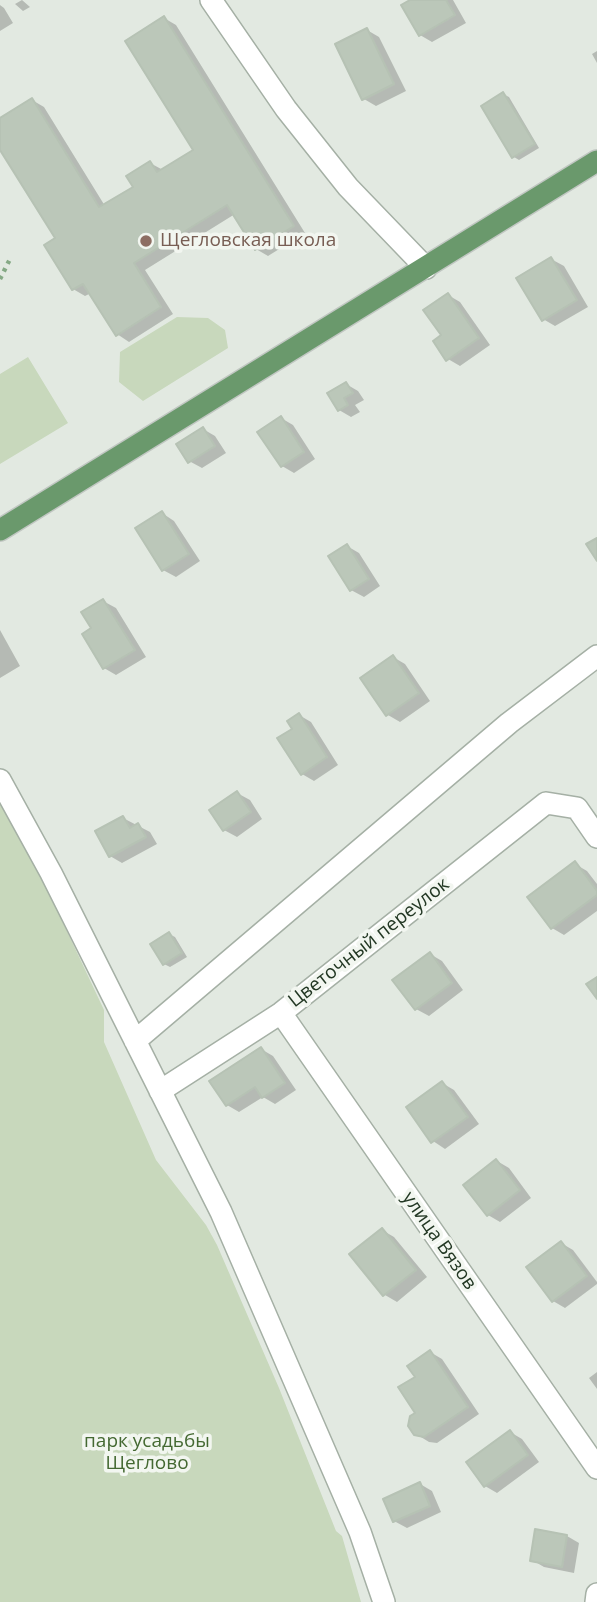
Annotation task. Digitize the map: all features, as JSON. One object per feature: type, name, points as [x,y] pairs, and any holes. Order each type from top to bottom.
[{"type":"main road","points":[[0,530],[597,162]]},
{"type":"street","points":[[211,0],[286,109],[348,187],[426,268]]},
{"type":"street","points":[[135,1041],[509,723],[597,656]]},
{"type":"street","points":[[0,780],[51,873],[221,1212],[360,1532],[384,1602]]},
{"type":"street","name":"Цветочный переулок","points":[[160,1091],[281,1013],[547,803],[577,808],[597,836]]},
{"type":"street","name":"улица Вязов","points":[[281,1013],[597,1468]]},
{"type":"street","points":[[596,1602],[597,1594]]},
{"type":"path","points":[[0,279],[10,259]]},
{"type":"green space","points":[[177,317],[208,318],[225,330],[228,348],[143,401],[119,382],[120,352]]},
{"type":"green space","points":[[28,357],[68,423],[0,464],[0,374]]},
{"type":"green space","name":"парк усадьбы Щеглово","points":[[0,801],[42,878],[104,1010],[104,1042],[156,1160],[206,1225],[217,1245],[279,1388],[336,1531],[342,1536],[361,1602],[0,1602]]},
{"type":"building","points":[[410,0],[446,0],[455,15],[419,36],[401,5]]},
{"type":"building","points":[[164,16],[294,226],[255,250],[227,205],[134,263],[161,307],[116,336],[83,284],[72,290],[44,245],[55,238],[0,150],[0,118],[32,98],[99,207],[133,187],[126,176],[150,161],[157,172],[193,150],[125,41]]},
{"type":"building","points":[[367,28],[394,84],[362,100],[335,44]]},
{"type":"building","points":[[503,92],[535,144],[512,158],[481,106]]},
{"type":"building","points":[[551,257],[577,300],[542,321],[516,278]]},
{"type":"building","points":[[448,293],[479,338],[446,361],[433,341],[441,335],[423,310]]},
{"type":"building","points":[[346,382],[353,393],[344,398],[348,405],[338,411],[327,393]]},
{"type":"building","points":[[281,416],[304,452],[281,467],[257,432]]},
{"type":"building","points":[[203,427],[215,446],[188,463],[176,444]]},
{"type":"building","points":[[162,511],[189,554],[162,571],[135,528]]},
{"type":"building","points":[[597,538],[597,561],[586,544]]},
{"type":"building","points":[[347,544],[369,579],[350,591],[328,556]]},
{"type":"building","points":[[103,599],[135,650],[103,669],[82,634],[91,628],[81,612]]},
{"type":"building","points":[[393,655],[419,693],[386,716],[360,678]]},
{"type":"building","points":[[299,713],[327,757],[301,775],[277,738],[292,729],[287,721]]},
{"type":"building","points":[[237,791],[251,812],[223,831],[209,810]]},
{"type":"building","points":[[123,816],[130,828],[138,823],[146,837],[109,857],[95,831]]},
{"type":"building","points":[[575,861],[597,891],[597,895],[551,929],[527,897]]},
{"type":"building","points":[[169,932],[182,953],[163,965],[150,944]]},
{"type":"building","points":[[430,952],[452,983],[415,1010],[392,980]]},
{"type":"building","points":[[597,977],[597,999],[586,984]]},
{"type":"building","points":[[261,1047],[285,1083],[262,1098],[255,1087],[226,1106],[209,1081]]},
{"type":"building","points":[[442,1081],[468,1117],[431,1143],[406,1107]]},
{"type":"building","points":[[496,1159],[520,1190],[487,1216],[463,1185]]},
{"type":"building","points":[[382,1228],[416,1270],[383,1296],[349,1254]]},
{"type":"building","points":[[561,1241],[587,1276],[552,1302],[526,1267]]},
{"type":"building","points":[[430,1350],[468,1407],[424,1437],[414,1435],[408,1426],[410,1416],[415,1413],[398,1387],[415,1377],[407,1366]]},
{"type":"building","points":[[510,1430],[528,1455],[484,1487],[466,1462]]},
{"type":"building","points":[[420,1482],[430,1506],[393,1522],[383,1499]]},
{"type":"building","points":[[535,1529],[567,1535],[562,1567],[530,1561]]},
{"type":"place","name":"Щегловская школа","points":[[146,241]]}]
